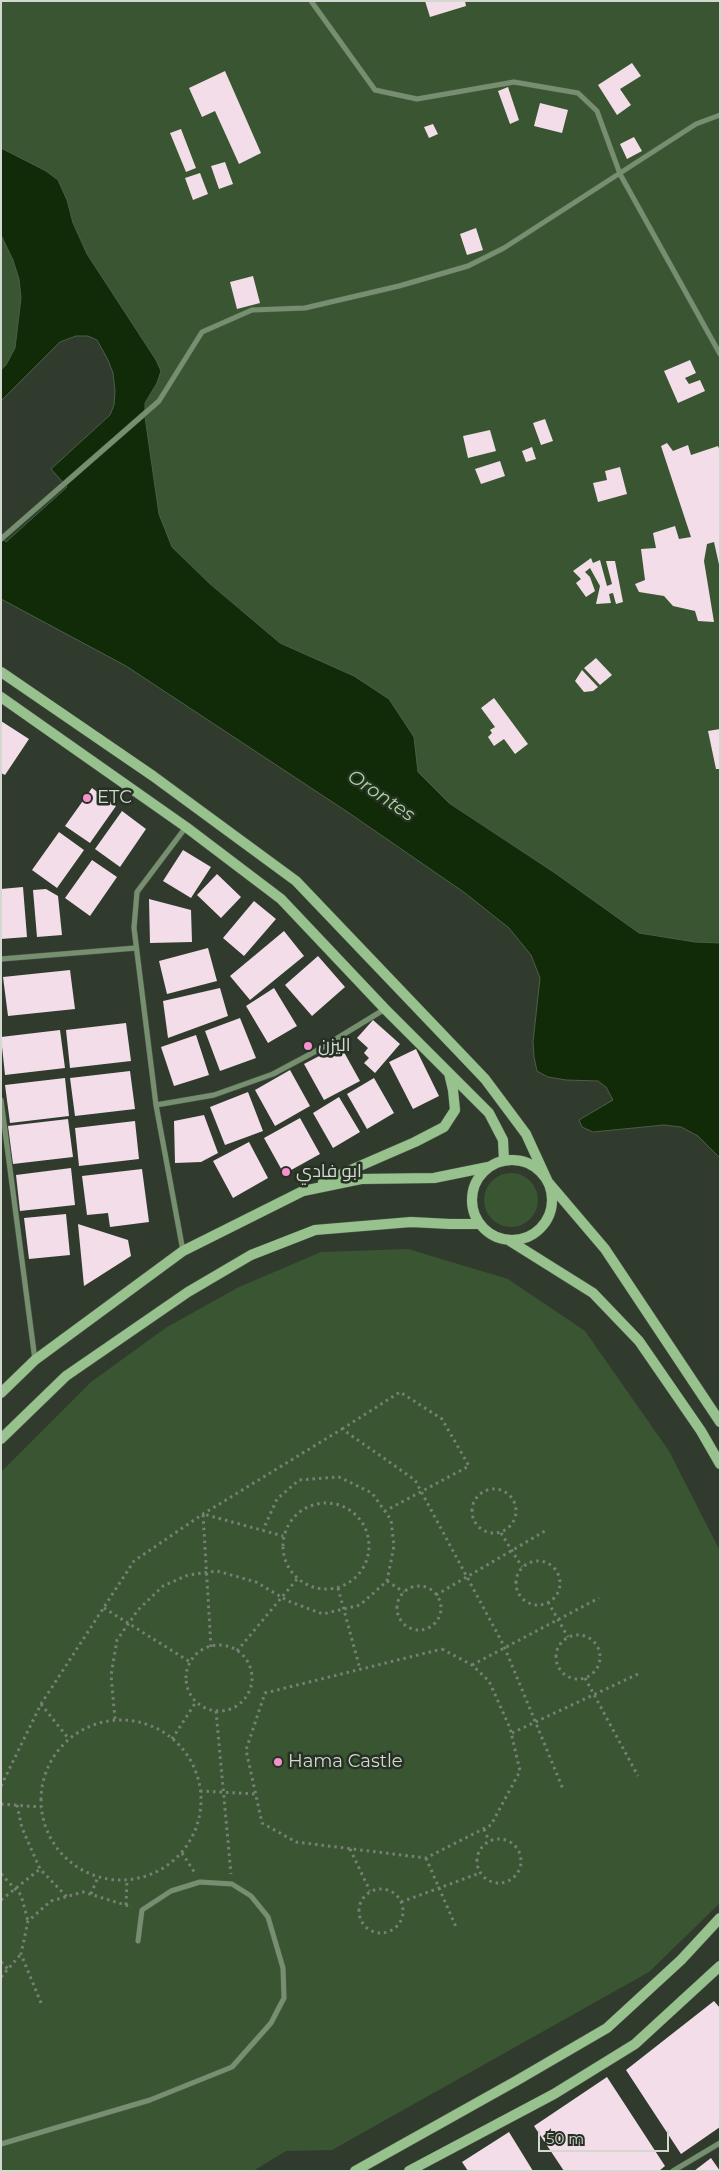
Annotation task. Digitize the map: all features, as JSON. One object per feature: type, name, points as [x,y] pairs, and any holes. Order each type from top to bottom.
[{"type":"main road","points":[[1,672],[153,776],[296,881],[485,1079],[526,1134],[552,1195],[551,1209],[546,1222],[537,1232],[524,1239],[510,1241],[498,1239],[487,1233],[478,1224],[471,1200],[473,1187],[479,1176],[488,1167]]},
{"type":"main road","points":[[1,697],[186,827],[280,899],[385,1009],[489,1112],[503,1140],[504,1161]]},
{"type":"main road","points":[[1,1393],[35,1360],[182,1251],[303,1191],[444,1128],[455,1110],[453,1090],[448,1072]]},
{"type":"main road","points":[[303,1191],[361,1179],[434,1178],[488,1167],[504,1161],[514,1160],[528,1163],[539,1170],[605,1250],[720,1422]]},
{"type":"main road","points":[[1,1438],[66,1376],[188,1292],[251,1256],[315,1230],[411,1222],[478,1224]]},
{"type":"main road","points":[[510,1241],[593,1293],[639,1341],[701,1431],[720,1464]]},
{"type":"main road","points":[[355,2171],[607,2028],[681,1960],[720,1918]]},
{"type":"main road","points":[[409,2171],[554,2094],[635,2044],[720,1966]]},
{"type":"street","points":[[311,1],[375,90],[417,99],[514,82],[578,93],[597,111],[620,174],[720,354]]},
{"type":"street","points":[[1,538],[159,401],[202,332],[252,310],[305,308],[399,286],[468,266],[504,248],[696,124],[720,115]]},
{"type":"street","points":[[182,1251],[156,1106],[134,928],[137,892],[186,827]]},
{"type":"street","points":[[1,959],[136,948]]},
{"type":"street","points":[[156,1106],[214,1095],[273,1074],[318,1050],[385,1009]]},
{"type":"street","points":[[1,1100],[35,1360]]},
{"type":"street","points":[[1,2144],[150,2100],[232,2067],[271,2023],[284,1998],[283,1968],[268,1917],[251,1896],[232,1884],[200,1882],[171,1891],[142,1910],[138,1941]]},
{"type":"street","points":[[673,2171],[720,2143]]},
{"type":"path","points":[[1,1786],[41,1704],[134,1561],[203,1514],[400,1392],[442,1419],[469,1466],[385,1511]]},
{"type":"path","points":[[342,1429],[415,1480],[505,1648],[563,1789]]},
{"type":"path","points":[[115,1719],[111,1675],[117,1640],[138,1610],[163,1586],[188,1575],[216,1572],[256,1582],[282,1598],[322,1614],[360,1605],[387,1581],[394,1546],[391,1520],[372,1493],[339,1477],[299,1480],[277,1499],[263,1530]]},
{"type":"path","points":[[498,1489],[511,1495],[517,1509],[513,1523],[501,1533],[486,1532],[480,1528],[472,1515],[474,1501],[484,1491],[498,1489]]},
{"type":"path","points":[[321,1504],[334,1504],[348,1508],[358,1517],[366,1530],[370,1544],[368,1558],[362,1572],[352,1582],[338,1588],[324,1590],[310,1587],[297,1579],[288,1567],[284,1553],[283,1536],[296,1516],[308,1508],[321,1504]]},
{"type":"path","points":[[203,1514],[283,1536]]},
{"type":"path","points":[[203,1514],[211,1647]]},
{"type":"path","points":[[436,1594],[545,1530]]},
{"type":"path","points":[[501,1533],[522,1567]]},
{"type":"path","points":[[535,1560],[549,1563],[555,1567],[559,1573],[560,1588],[557,1595],[548,1602],[538,1605],[530,1604],[519,1594],[516,1580],[522,1567],[535,1560]]},
{"type":"path","points":[[237,1651],[297,1579]]},
{"type":"path","points":[[387,1581],[404,1592]]},
{"type":"path","points":[[417,1586],[431,1590],[436,1594],[441,1608],[437,1622],[425,1630],[418,1630],[410,1628],[400,1619],[398,1605],[404,1592],[417,1586]]},
{"type":"path","points":[[338,1588],[360,1669]]},
{"type":"path","points":[[472,1665],[599,1598]]},
{"type":"path","points":[[548,1602],[568,1637]]},
{"type":"path","points":[[104,1608],[190,1662]]},
{"type":"path","points":[[581,1635],[594,1641],[598,1647],[600,1662],[597,1669],[585,1678],[570,1678],[558,1668],[556,1654],[558,1647],[568,1637],[581,1635]]},
{"type":"path","points":[[227,1646],[237,1651],[245,1658],[252,1678],[250,1689],[245,1699],[227,1711],[216,1712],[196,1702],[186,1683],[190,1662],[197,1654],[211,1647],[227,1646]]},
{"type":"path","points":[[442,1648],[472,1665],[489,1681],[512,1733],[520,1771],[491,1824],[426,1858],[296,1842],[262,1823],[246,1750],[265,1693],[442,1648]]},
{"type":"path","points":[[512,1733],[638,1674]]},
{"type":"path","points":[[585,1678],[638,1776]]},
{"type":"path","points":[[172,1739],[196,1702]]},
{"type":"path","points":[[41,1704],[68,1738]]},
{"type":"path","points":[[216,1712],[232,1884]]},
{"type":"path","points":[[115,1719],[141,1722],[164,1732],[185,1750],[198,1775],[202,1802],[196,1830],[182,1853],[161,1870],[135,1880],[107,1880],[81,1870],[61,1854],[47,1833],[40,1808],[42,1782],[45,1774],[52,1758],[68,1738],[90,1725],[115,1719]]},
{"type":"path","points":[[200,1791],[256,1794]]},
{"type":"path","points":[[1,1804],[40,1808]]},
{"type":"path","points":[[17,1805],[22,1828],[40,1869],[67,1897]]},
{"type":"path","points":[[484,1829],[489,1842]]},
{"type":"path","points":[[496,1839],[510,1841],[519,1852],[521,1867],[513,1879],[506,1883],[491,1882],[480,1873],[477,1858],[483,1846],[489,1842],[496,1839]]},
{"type":"path","points":[[350,1848],[370,1891]]},
{"type":"path","points":[[182,1853],[200,1882]]},
{"type":"path","points":[[426,1858],[456,1927]]},
{"type":"path","points":[[1,1900],[40,1869]]},
{"type":"path","points":[[401,1902],[480,1873]]},
{"type":"path","points":[[1,1874],[21,1895],[28,1921],[21,1954],[1,1977]]},
{"type":"path","points":[[91,1894],[98,1876]]},
{"type":"path","points":[[126,1905],[127,1880]]},
{"type":"path","points":[[385,1889],[397,1896],[401,1902],[403,1917],[395,1929],[380,1934],[366,1929],[359,1916],[361,1902],[370,1891],[385,1889]]},
{"type":"path","points":[[28,1921],[51,1901],[83,1892],[142,1910]]},
{"type":"path","points":[[21,1954],[41,2003]]},
{"type":"path","points":[[1,1962],[8,1969]]},
{"type":"shaded area","points":[[1,1],[720,1],[720,943],[695,942],[639,933],[555,873],[449,803],[418,772],[414,737],[354,676],[280,643],[209,583],[172,547],[159,515],[145,417],[145,403],[157,383],[156,360],[87,254],[73,223],[67,200],[1,148]]},
{"type":"shaded area","points":[[1,235],[13,260],[19,279],[21,298],[15,348],[6,365],[1,370]]},
{"type":"shaded area","points":[[511,1173],[521,1175],[530,1181],[536,1190],[538,1200],[536,1210],[530,1219],[521,1225],[511,1227],[501,1225],[492,1219],[486,1210],[484,1200],[486,1190],[492,1181],[501,1175]]},
{"type":"shaded area","points":[[408,1249],[508,1279],[585,1331],[669,1451],[720,1551],[720,1903],[649,1972],[332,2150],[286,2151],[253,2171],[1,2171],[1,1472],[91,1382],[167,1327],[239,1287],[321,1252]]},
{"type":"water","name":"Orontes","points":[[1,148],[46,171],[58,180],[67,200],[73,223],[87,254],[156,360],[161,371],[157,383],[145,403],[145,417],[159,514],[172,547],[209,583],[280,643],[354,676],[389,699],[414,737],[418,772],[449,803],[555,873],[639,933],[695,942],[720,943],[720,1158],[698,1136],[681,1127],[664,1125],[593,1132],[582,1127],[579,1120],[613,1100],[606,1087],[598,1081],[566,1080],[548,1077],[537,1071],[533,1042],[540,978],[531,955],[509,928],[465,893],[349,813],[126,666],[1,599],[1,537],[6,542],[67,487],[51,469],[110,415],[114,405],[115,391],[113,373],[97,340],[88,336],[76,336],[60,342],[1,401],[1,370],[6,365],[15,348],[21,298],[19,279],[13,260],[1,235]]},
{"type":"building","points":[[425,1],[465,1],[466,6],[430,17]]},
{"type":"building","points":[[632,63],[641,76],[620,89],[631,105],[617,115],[598,85]]},
{"type":"building","points":[[225,71],[261,153],[239,164],[215,111],[202,117],[189,88]]},
{"type":"building","points":[[508,87],[519,120],[510,124],[498,91]]},
{"type":"building","points":[[540,103],[568,110],[562,133],[534,126]]},
{"type":"building","points":[[433,124],[438,134],[429,138],[424,127]]},
{"type":"building","points":[[181,129],[196,168],[186,172],[170,133]]},
{"type":"building","points":[[634,137],[642,151],[627,159],[620,144]]},
{"type":"building","points":[[225,162],[233,184],[219,189],[211,166]]},
{"type":"building","points":[[200,173],[208,194],[193,200],[185,178]]},
{"type":"building","points":[[476,228],[483,250],[467,255],[460,234]]},
{"type":"building","points":[[253,276],[260,303],[237,309],[230,282]]},
{"type":"building","points":[[690,360],[696,373],[685,378],[689,384],[700,380],[705,391],[678,403],[664,371]]},
{"type":"building","points":[[545,419],[553,441],[541,445],[533,423]]},
{"type":"building","points":[[490,430],[496,451],[468,458],[463,436]]},
{"type":"building","points":[[667,443],[673,451],[688,445],[691,455],[718,446],[720,451],[720,569],[714,542],[707,544],[704,561],[714,622],[698,621],[695,611],[673,606],[664,596],[639,592],[635,584],[645,580],[641,549],[656,548],[653,533],[675,526],[679,539],[691,537],[661,446]]},
{"type":"building","points":[[532,447],[536,459],[526,462],[522,451]]},
{"type":"building","points":[[500,461],[505,476],[481,484],[475,469]]},
{"type":"building","points":[[620,467],[627,494],[598,502],[593,483],[607,480],[605,471]]},
{"type":"building","points":[[591,558],[593,563],[600,560],[607,586],[612,584],[606,561],[615,561],[623,602],[616,604],[613,593],[609,594],[611,603],[596,604],[600,586],[590,568],[585,572],[590,577],[595,591],[586,597],[576,583],[581,579],[573,571]]},
{"type":"building","points":[[596,658],[612,675],[600,685],[584,668]]},
{"type":"building","points":[[582,670],[598,687],[593,691],[584,692],[575,681]]},
{"type":"building","points":[[494,698],[528,744],[515,754],[504,739],[494,746],[488,737],[492,733],[490,730],[495,727],[481,708]]},
{"type":"building","points":[[1,721],[29,739],[5,775],[1,773]]},
{"type":"building","points":[[720,729],[720,769],[716,769],[708,731]]},
{"type":"building","points":[[92,788],[116,806],[90,843],[65,826]]},
{"type":"building","points":[[122,811],[146,829],[120,867],[95,849]]},
{"type":"building","points":[[59,832],[84,850],[57,888],[32,870]]},
{"type":"building","points":[[183,850],[211,867],[191,898],[163,881]]},
{"type":"building","points":[[92,860],[117,877],[90,916],[65,898]]},
{"type":"building","points":[[217,874],[241,897],[221,918],[197,895]]},
{"type":"building","points":[[23,887],[27,937],[1,939],[1,889]]},
{"type":"building","points":[[46,889],[58,896],[62,935],[37,937],[33,890]]},
{"type":"building","points":[[149,899],[191,910],[192,942],[150,943]]},
{"type":"building","points":[[254,901],[276,919],[244,956],[223,938]]},
{"type":"building","points":[[284,931],[304,956],[250,1000],[230,976]]},
{"type":"building","points":[[208,948],[217,981],[167,994],[159,961]]},
{"type":"building","points":[[318,956],[345,987],[312,1016],[285,985]]},
{"type":"building","points":[[70,970],[75,1009],[8,1016],[3,977]]},
{"type":"building","points":[[220,988],[228,1016],[168,1038],[163,1001]]},
{"type":"building","points":[[274,988],[297,1026],[268,1043],[246,1006]]},
{"type":"building","points":[[240,1018],[256,1058],[220,1071],[205,1031]]},
{"type":"building","points":[[373,1020],[400,1044],[375,1073],[364,1063],[369,1058],[364,1053],[368,1048],[357,1038]]},
{"type":"building","points":[[126,1023],[131,1061],[70,1068],[66,1030]]},
{"type":"building","points":[[60,1030],[65,1068],[5,1075],[1,1037]]},
{"type":"building","points":[[196,1035],[209,1075],[174,1086],[161,1047]]},
{"type":"building","points":[[340,1045],[360,1081],[324,1100],[304,1064]]},
{"type":"building","points":[[416,1049],[439,1096],[413,1109],[389,1062]]},
{"type":"building","points":[[290,1070],[310,1106],[275,1126],[255,1090]]},
{"type":"building","points":[[130,1071],[135,1109],[75,1116],[70,1078]]},
{"type":"building","points":[[65,1078],[69,1116],[10,1123],[5,1085]]},
{"type":"building","points":[[374,1078],[394,1113],[367,1129],[347,1094]]},
{"type":"building","points":[[248,1092],[263,1131],[225,1145],[210,1107]]},
{"type":"building","points":[[339,1097],[360,1132],[333,1148],[313,1113]]},
{"type":"building","points":[[204,1115],[218,1153],[201,1162],[175,1163],[174,1121]]},
{"type":"building","points":[[300,1118],[320,1154],[284,1174],[264,1138]]},
{"type":"building","points":[[68,1119],[73,1157],[13,1164],[8,1126]]},
{"type":"building","points":[[135,1121],[139,1159],[79,1166],[75,1128]]},
{"type":"building","points":[[249,1142],[268,1178],[233,1198],[213,1161]]},
{"type":"building","points":[[71,1168],[75,1205],[20,1211],[16,1175]]},
{"type":"building","points":[[142,1169],[149,1222],[110,1227],[108,1213],[87,1215],[82,1176]]},
{"type":"building","points":[[66,1214],[70,1255],[29,1259],[24,1218]]},
{"type":"building","points":[[78,1224],[128,1240],[131,1256],[84,1286]]},
{"type":"building","points":[[714,2001],[720,2008],[720,2127],[681,2154],[626,2070]]},
{"type":"building","points":[[607,2077],[665,2166],[659,2171],[564,2171],[534,2126]]},
{"type":"building","points":[[509,2132],[533,2171],[468,2171],[462,2162]]},
{"type":"building","points":[[711,2158],[720,2171],[694,2171]]},
{"type":"place","name":"ETC","points":[[87,798]]},
{"type":"place","name":"اليزن","points":[[308,1046]]},
{"type":"place","name":"ابو فادي","points":[[286,1172]]},
{"type":"place","name":"Hama Castle","points":[[278,1762]]}]
